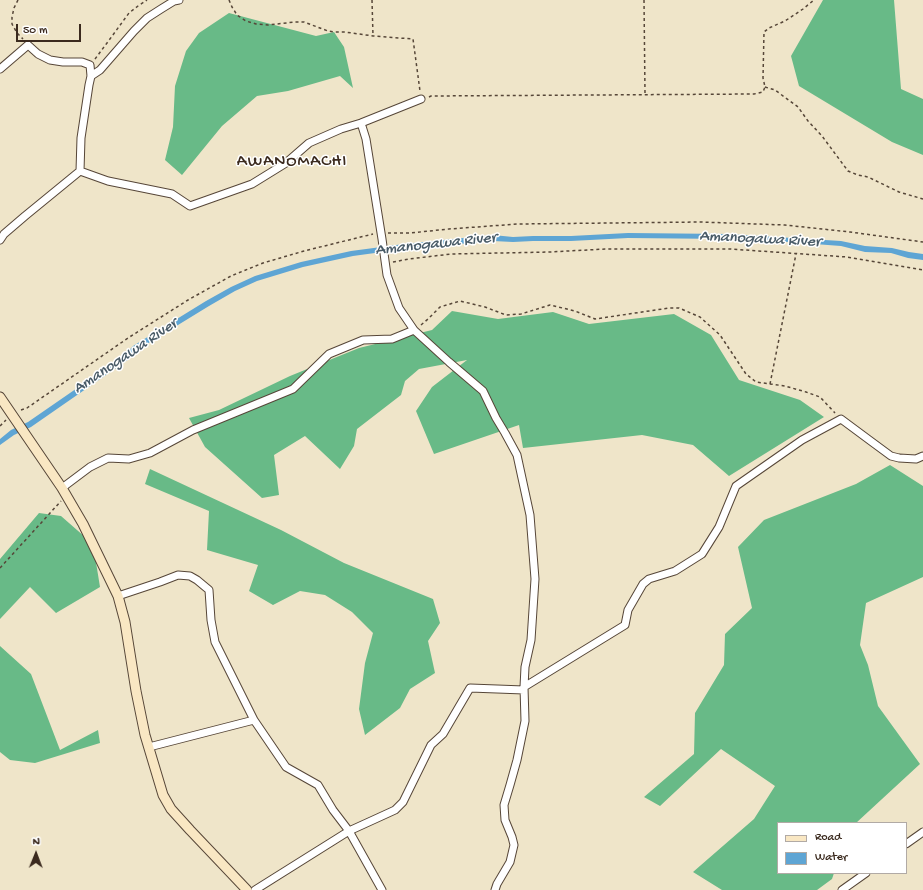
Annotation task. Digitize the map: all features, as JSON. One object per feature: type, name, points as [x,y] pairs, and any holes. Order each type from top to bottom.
[{"type":"street","points":[[91,76],[100,70],[147,18],[174,1],[179,0]]},
{"type":"street","points":[[0,70],[28,45],[38,54],[50,60],[82,62],[90,65],[91,76],[81,138],[80,172],[25,216],[4,234],[0,240]]},
{"type":"street","points":[[80,172],[108,181],[172,194],[190,206],[252,184],[286,163],[309,142],[421,99]]},
{"type":"street","points":[[361,123],[366,139],[387,275],[399,308],[414,330],[483,391],[517,455],[530,515],[535,579],[531,640],[525,667],[525,721],[517,760],[504,804],[505,820],[514,845],[510,862],[495,890]]},
{"type":"street","points":[[64,492],[90,467],[108,458],[129,458],[150,453],[193,430],[293,389],[329,354],[363,340],[392,339],[414,330]]},
{"type":"street","points":[[0,397],[27,435],[83,524],[118,596],[125,622],[145,735],[163,795],[171,809],[248,890]]},
{"type":"street","points":[[255,890],[349,831],[395,810],[403,802],[431,745],[443,734],[470,688],[524,689],[625,625],[628,610],[643,584],[649,579],[675,571],[702,554],[720,527],[736,486],[802,440],[841,418],[891,456],[916,459],[923,456]]},
{"type":"street","points":[[118,596],[178,575],[190,576],[209,590],[211,620],[215,642],[254,720],[286,767],[318,785],[333,810],[349,831],[382,890]]},
{"type":"street","points":[[149,747],[254,720]]},
{"type":"street","points":[[907,843],[923,832]]},
{"type":"street","points":[[842,890],[865,874]]},
{"type":"path","points":[[18,0],[14,8],[12,24],[17,33],[28,45]]},
{"type":"path","points":[[90,65],[130,13],[148,0]]},
{"type":"path","points":[[229,0],[237,15],[246,21],[256,24],[268,26],[304,22],[328,31],[413,39],[421,99],[431,96],[754,94],[763,92],[765,87],[763,78],[764,32],[769,28],[785,21],[814,0]]},
{"type":"path","points":[[372,0],[373,36]]},
{"type":"path","points":[[644,0],[645,94]]},
{"type":"path","points":[[765,87],[775,90],[798,107],[808,122],[822,136],[848,170],[858,175],[868,177],[899,192],[923,199]]},
{"type":"path","points":[[0,426],[128,338],[188,300],[231,276],[264,263],[304,251],[382,236],[518,224],[701,222],[750,224],[792,226],[850,232],[923,242]]},
{"type":"path","points":[[385,263],[451,254],[550,252],[605,249],[730,249],[847,257],[923,270]]},
{"type":"path","points":[[770,384],[796,254]]},
{"type":"path","points":[[414,330],[440,307],[460,301],[485,307],[506,315],[520,314],[550,305],[575,311],[595,319],[669,308],[679,308],[700,317],[720,335],[746,374],[756,382],[785,386],[820,397],[841,418]]},
{"type":"path","points":[[0,568],[64,492]]},
{"type":"green space","points":[[823,0],[894,0],[901,89],[923,99],[923,155],[892,142],[799,86],[791,56]]},
{"type":"green space","points":[[229,13],[316,36],[334,32],[344,47],[353,88],[340,76],[288,91],[257,96],[222,126],[182,175],[165,160],[173,127],[175,86],[186,51],[199,33]]},
{"type":"green space","points":[[452,311],[498,319],[553,312],[589,324],[674,314],[711,335],[739,380],[800,400],[824,417],[729,476],[693,445],[642,435],[523,448],[519,425],[434,454],[416,411],[432,387],[467,360],[419,369],[405,381],[401,395],[357,429],[354,446],[340,469],[305,436],[274,455],[279,495],[262,498],[205,447],[189,418],[219,410],[290,376],[359,348],[432,330]]},
{"type":"green space","points":[[890,465],[923,486],[923,577],[866,603],[860,645],[868,665],[878,706],[920,764],[857,822],[777,822],[777,874],[834,874],[832,879],[817,890],[722,890],[693,872],[754,819],[775,786],[721,749],[660,806],[644,797],[694,754],[695,713],[724,665],[725,634],[752,608],[738,547],[764,520],[856,484]]},
{"type":"green space","points":[[150,469],[281,530],[344,563],[433,599],[440,623],[428,641],[435,673],[410,689],[400,708],[365,735],[359,709],[365,663],[373,633],[352,612],[325,595],[300,591],[273,605],[249,591],[258,565],[207,550],[209,511],[145,484]]},
{"type":"green space","points":[[39,513],[61,516],[93,544],[100,587],[56,613],[30,587],[0,619],[0,559]]},
{"type":"green space","points":[[0,646],[31,674],[60,750],[98,730],[100,743],[35,763],[10,760],[0,752]]},
{"type":"water","name":"Amanogawa River","points":[[628,233],[728,234],[841,241],[923,254],[923,260],[908,258],[891,253],[865,252],[841,246],[775,241],[628,238],[571,241],[493,241],[404,249],[353,256],[303,267],[257,281],[235,291],[137,350],[129,359],[31,427],[14,435],[0,445],[0,439],[11,430],[28,422],[125,355],[133,346],[206,301],[255,276],[301,262],[351,251],[404,244],[493,235],[513,237]]},
{"type":"district","name":"AWANOMACHI","points":[[292,162]]}]
